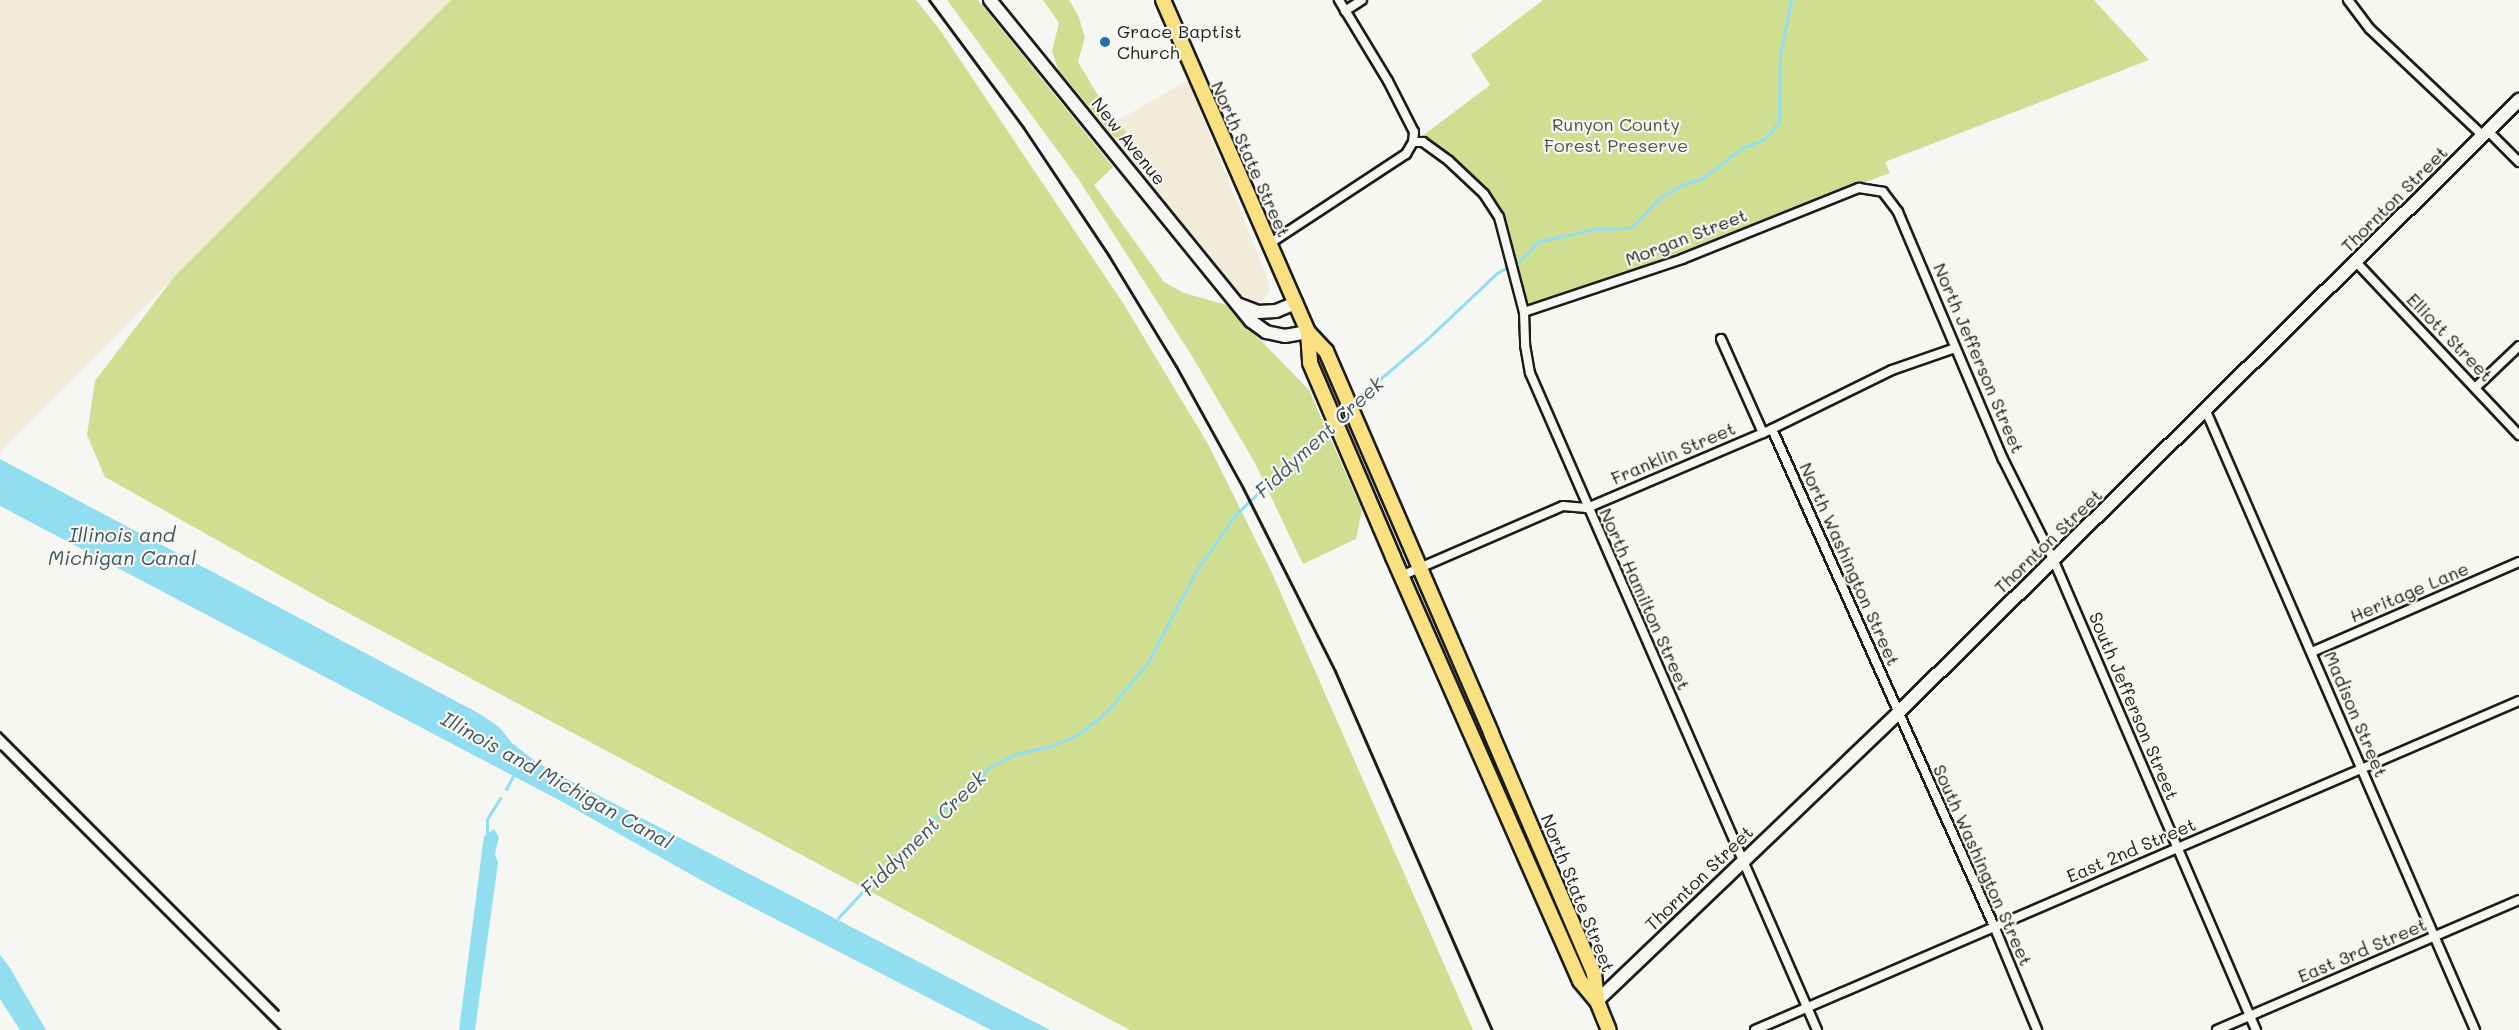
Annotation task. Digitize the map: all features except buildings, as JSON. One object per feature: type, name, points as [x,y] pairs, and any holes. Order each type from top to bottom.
[{"type":"main road","name":"North State Street","points":[[1163,0],[1308,332],[1310,363],[1401,576],[1580,981],[1597,1001]]},
{"type":"main road","name":"North State Street","points":[[1308,332],[1326,351],[1335,371],[1594,972],[1597,1001]]},
{"type":"main road","points":[[1597,1001],[1609,1030]]},
{"type":"street","name":"New Avenue","points":[[990,0],[1251,321],[1266,332],[1285,336],[1308,332]]},
{"type":"street","points":[[1269,244],[1406,154],[1413,142],[1414,132],[1388,81],[1338,0]]},
{"type":"street","points":[[1345,11],[1362,0]]},
{"type":"street","points":[[2348,0],[2370,30],[2519,162]]},
{"type":"street","name":"Thornton Street","points":[[1597,1001],[2054,561],[2519,100]]},
{"type":"street","name":"North Hamilton Street","points":[[1413,142],[1423,142],[1434,148],[1484,194],[1499,217],[1524,312],[1525,345],[1530,373],[1741,862],[1817,1030]]},
{"type":"street","name":"Morgan Street","points":[[1524,312],[1682,259],[1859,188]]},
{"type":"street","name":"North Jefferson Street","points":[[1859,188],[1883,192],[1898,212],[2003,459],[2054,561]]},
{"type":"street","name":"Elliott Street","points":[[2356,262],[2519,435]]},
{"type":"street","points":[[1240,305],[1258,312],[1276,311],[1296,303]]},
{"type":"street","name":"North Washington Street","points":[[1721,339],[1768,431],[1898,713]]},
{"type":"street","points":[[2476,387],[2519,346]]},
{"type":"street","name":"Franklin Street","points":[[1401,576],[1563,506],[1587,508],[1768,431],[1892,370],[1955,348]]},
{"type":"street","name":"Madison Street","points":[[2206,411],[2475,1030]]},
{"type":"street","name":"South Jefferson Street","points":[[2054,561],[2256,1030]]},
{"type":"street","name":"Heritage Lane","points":[[2312,652],[2519,562]]},
{"type":"street","name":"East 2nd Street","points":[[1755,1030],[2519,701]]},
{"type":"street","name":"South Washington Street","points":[[1898,713],[1994,926],[2037,1030]]},
{"type":"street","name":"East 3rd Street","points":[[2217,1030],[2519,900]]},
{"type":"shaded area","points":[[0,0],[451,0],[0,452]]},
{"type":"shaded area","points":[[1188,80],[1270,285],[1270,291],[1262,301],[1253,304],[1242,298],[1103,129]]},
{"type":"green space","points":[[451,0],[916,0],[940,30],[1123,303],[1208,444],[1272,573],[1473,1030],[1130,1030],[322,599],[105,477],[87,435],[95,381],[174,277]]},
{"type":"green space","points":[[947,0],[978,0],[1113,167],[1094,185],[1164,282],[1184,293],[1226,305],[1309,390],[1362,510],[1356,539],[1303,564],[1255,463],[1192,356],[1079,180]]},
{"type":"green space","points":[[1043,0],[1069,0],[1078,15],[1085,37],[1078,62],[1102,102],[1126,132],[1120,139],[1113,136],[1058,69],[1052,51],[1059,23]]},
{"type":"green space","name":"Runyon County Forest Preserve","points":[[1543,0],[2094,0],[2149,60],[1885,162],[1890,173],[1795,208],[1683,256],[1528,306],[1508,234],[1492,198],[1458,162],[1421,137],[1490,85],[1471,55]]},
{"type":"water","name":"Illinois and Michigan Canal","points":[[0,459],[480,714],[499,727],[512,743],[536,762],[563,777],[1050,1030],[991,1030],[715,888],[559,800],[0,506]]},
{"type":"water","points":[[494,829],[499,837],[495,854],[498,863],[475,1030],[459,1030],[484,836]]},
{"type":"water","points":[[0,955],[46,1030],[20,1030],[0,999]]},
{"type":"waterway","name":"Fiddyment Creek","points":[[1353,402],[1427,339],[1497,273],[1523,258],[1537,242],[1594,229],[1631,228],[1660,198],[1682,185],[1703,178],[1742,148],[1763,140],[1779,122],[1780,57],[1791,0]]},
{"type":"waterway","name":"Fiddyment Creek","points":[[838,918],[905,846],[990,767],[1016,754],[1054,745],[1079,734],[1107,711],[1147,664],[1196,571],[1235,515],[1331,423]]},
{"type":"waterway","points":[[506,789],[513,776]]},
{"type":"waterway","points":[[487,832],[487,819],[500,798]]},
{"type":"railway","points":[[929,0],[1023,127],[1109,256],[1176,366],[1243,488],[1335,671],[1492,1030]]},
{"type":"railway","points":[[0,732],[278,1010]]},
{"type":"railway","points":[[0,750],[280,1030]]},
{"type":"place","name":"Grace Baptist Church","points":[[1105,42]]}]
